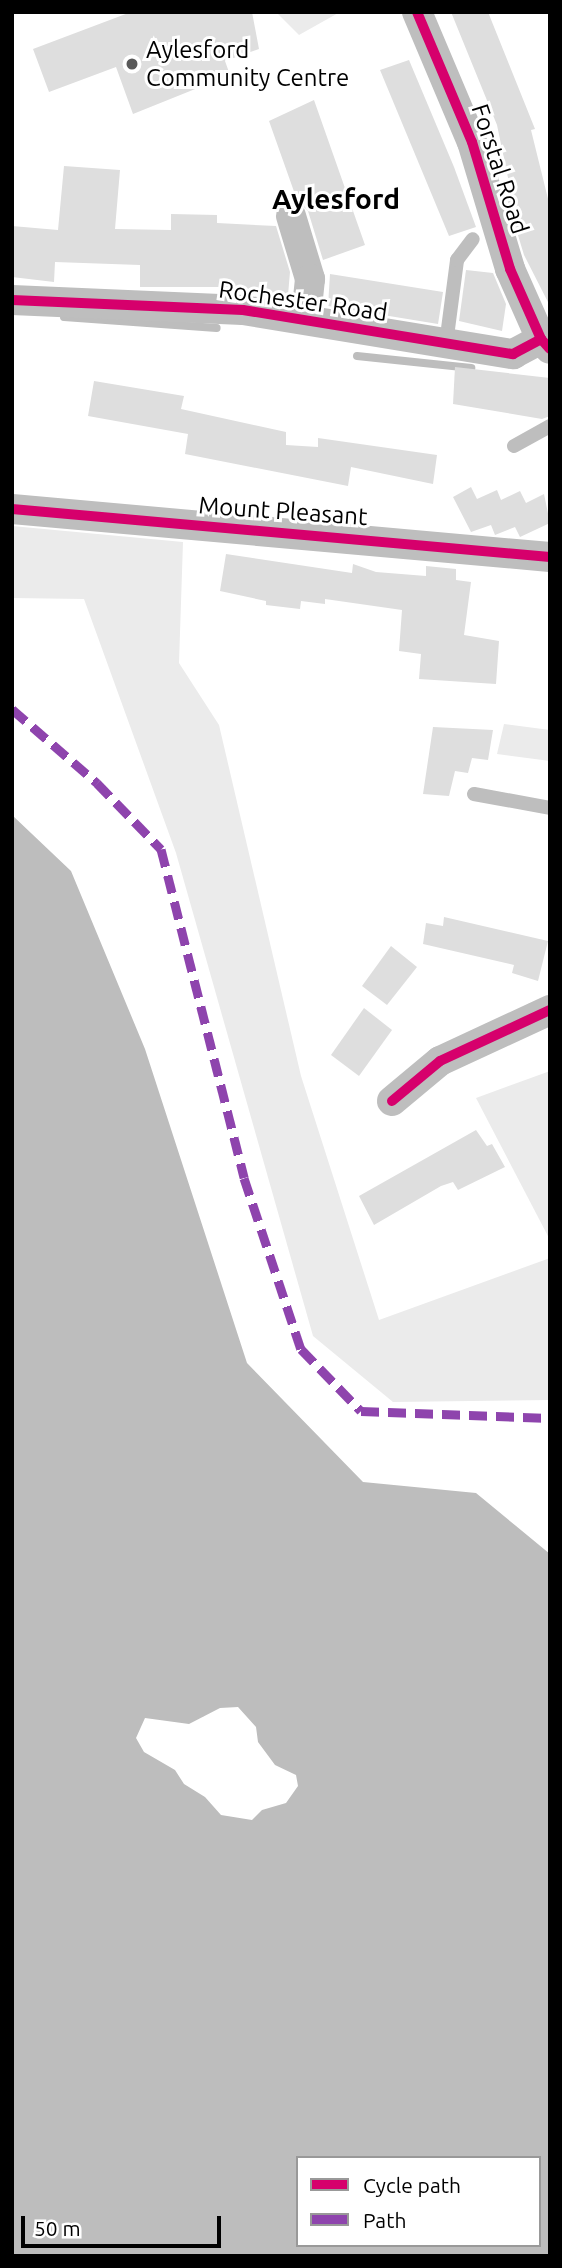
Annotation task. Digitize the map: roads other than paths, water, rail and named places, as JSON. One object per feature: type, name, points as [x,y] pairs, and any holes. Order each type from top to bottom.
[{"type":"street","name":"Forstal Road","points":[[419,13],[472,142],[510,269],[545,344]]},
{"type":"street","points":[[291,216],[310,279],[306,318]]},
{"type":"street","name":"Rochester Road","points":[[12,300],[243,310],[306,318],[513,354],[545,344]]},
{"type":"street","name":"Mount Pleasant","points":[[12,509],[550,557]]},
{"type":"street","points":[[392,1101],[440,1061],[550,1010]]},
{"type":"lane","points":[[446,344],[457,260],[473,239]]},
{"type":"lane","points":[[514,446],[550,426]]},
{"type":"lane","points":[[474,794],[550,808]]},
{"type":"waterway","points":[[64,317],[217,328]]},
{"type":"waterway","points":[[357,356],[471,368]]},
{"type":"place","name":"Aylesford Community Centre","points":[[132,64]]},
{"type":"district","name":"Aylesford","points":[[336,199]]}]
